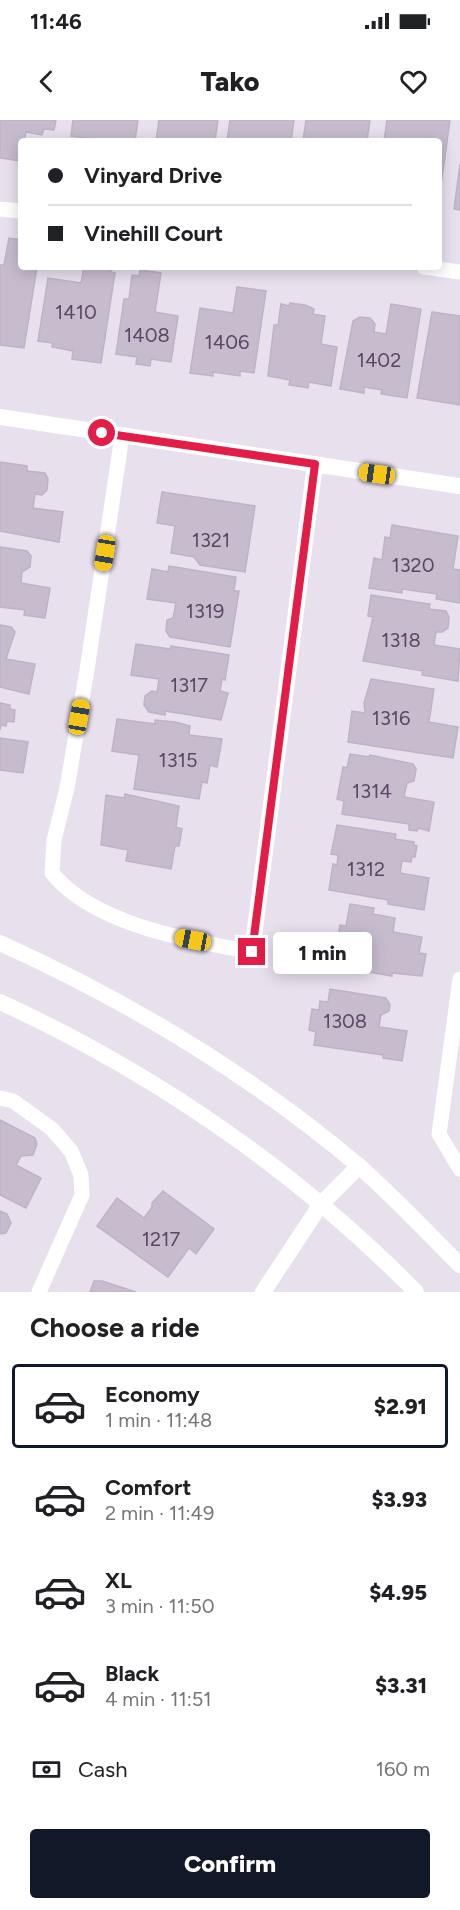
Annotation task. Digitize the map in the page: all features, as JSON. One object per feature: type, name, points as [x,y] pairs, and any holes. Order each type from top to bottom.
[{"type":"street","points":[[0,417],[460,486]]},
{"type":"street","points":[[252,952],[315,464]]},
{"type":"street","points":[[0,942],[55,968],[149,1018],[257,1088],[359,1166],[460,1265]]},
{"type":"street","points":[[0,1002],[121,1066],[218,1125],[321,1204],[383,1258],[416,1292]]},
{"type":"street","points":[[263,1292],[321,1204],[359,1166]]},
{"type":"lane","points":[[0,209],[18,212]]},
{"type":"lane","points":[[442,270],[460,272]]},
{"type":"lane","points":[[122,436],[85,682],[67,788],[54,840],[52,873],[63,886],[118,919],[174,937],[252,952]]},
{"type":"lane","points":[[460,979],[439,1134],[460,1169]]},
{"type":"lane","points":[[0,1098],[14,1101],[52,1129],[71,1151],[81,1175],[82,1195],[39,1292]]},
{"type":"building","points":[[0,120],[56,120],[54,130],[44,129],[42,135],[26,132],[25,138],[18,138],[18,161],[0,158]]},
{"type":"building","points":[[73,120],[138,120],[135,138],[71,136]]},
{"type":"building","points":[[159,120],[218,120],[215,138],[156,138]]},
{"type":"building","points":[[230,120],[294,120],[291,138],[227,138]]},
{"type":"building","points":[[306,120],[370,120],[367,138],[303,138]]},
{"type":"building","points":[[387,120],[450,120],[442,178],[442,138],[384,138]]},
{"type":"building","points":[[460,164],[460,210],[454,209]]},
{"type":"building","points":[[9,238],[18,240],[18,270],[37,270],[24,348],[0,345],[0,265],[4,265]]},
{"type":"building","points":[[83,270],[111,270],[115,273],[101,363],[72,359],[73,351],[52,347],[53,343],[38,341],[48,278],[81,283]]},
{"type":"building","points":[[140,270],[161,273],[155,312],[178,316],[171,362],[151,359],[150,366],[136,364],[137,357],[116,354],[124,299],[129,299],[132,275],[139,276]]},
{"type":"building","points":[[237,287],[266,291],[254,373],[240,371],[240,376],[213,372],[213,376],[190,373],[200,308],[233,313]]},
{"type":"building","points":[[290,303],[305,305],[314,309],[313,314],[325,316],[321,344],[337,347],[331,386],[309,382],[308,388],[289,385],[290,380],[268,376],[274,325],[278,325],[281,304],[289,306]]},
{"type":"building","points":[[391,304],[421,309],[407,398],[381,394],[382,390],[364,387],[364,393],[340,389],[353,321],[360,317],[370,318],[375,324],[374,332],[386,334]]},
{"type":"building","points":[[432,312],[460,316],[460,405],[417,398]]},
{"type":"building","points":[[0,462],[27,466],[27,471],[45,473],[48,479],[47,490],[42,495],[35,494],[33,508],[63,512],[59,542],[0,531]]},
{"type":"building","points":[[162,492],[255,506],[245,572],[200,565],[194,557],[171,553],[175,526],[157,523]]},
{"type":"building","points":[[392,525],[458,536],[453,569],[460,570],[460,603],[436,599],[437,594],[402,589],[402,593],[369,588],[374,558],[382,560],[385,537],[390,538]]},
{"type":"building","points":[[0,547],[27,551],[31,556],[30,567],[22,572],[21,583],[50,588],[45,618],[24,615],[25,610],[0,607]]},
{"type":"building","points":[[169,566],[236,577],[234,591],[239,591],[230,647],[170,637],[166,631],[167,620],[173,618],[176,603],[147,599],[152,569],[168,572]]},
{"type":"building","points":[[371,595],[430,604],[429,609],[446,611],[449,617],[448,628],[442,632],[436,632],[434,645],[460,649],[458,681],[422,675],[423,671],[363,661],[373,617],[368,616]]},
{"type":"building","points":[[0,625],[11,627],[15,632],[6,659],[35,664],[29,694],[0,687]]},
{"type":"building","points":[[136,644],[170,649],[171,646],[229,655],[225,680],[222,679],[220,691],[228,693],[221,720],[165,711],[165,715],[149,712],[144,705],[145,696],[152,691],[157,692],[159,679],[131,675]]},
{"type":"building","points":[[371,679],[434,689],[429,722],[458,727],[453,758],[348,742],[352,711],[365,713],[364,703]]},
{"type":"building","points":[[0,703],[10,705],[10,709],[15,710],[14,722],[7,721],[6,726],[1,725],[0,730]]},
{"type":"building","points":[[117,719],[155,724],[155,720],[175,722],[190,726],[189,735],[222,739],[217,767],[210,765],[207,783],[202,782],[199,799],[134,789],[139,755],[112,751]]},
{"type":"building","points":[[0,738],[28,742],[23,773],[0,770]]},
{"type":"building","points":[[350,754],[369,757],[370,755],[413,764],[416,769],[414,781],[407,783],[404,797],[434,802],[429,831],[418,828],[417,831],[409,830],[409,824],[342,814],[344,801],[337,799],[343,767],[347,768]]},
{"type":"building","points":[[125,794],[179,806],[176,827],[182,829],[179,846],[175,846],[171,869],[126,861],[128,850],[101,845],[106,795],[124,798]]},
{"type":"building","points":[[337,825],[396,834],[395,839],[414,842],[417,846],[415,857],[412,857],[411,862],[402,861],[400,873],[429,878],[424,910],[388,904],[388,900],[329,890],[333,864],[337,865],[338,855],[331,854]]},
{"type":"building","points":[[350,904],[374,908],[373,914],[395,918],[393,932],[422,937],[419,953],[426,954],[422,976],[392,973],[392,976],[340,967],[343,947],[337,946],[340,925],[346,926]]},
{"type":"building","points":[[330,989],[386,998],[390,1005],[389,1011],[381,1015],[379,1027],[407,1031],[402,1061],[383,1058],[383,1055],[314,1045],[316,1032],[309,1030],[312,1009],[319,1010],[320,1001],[328,1002]]},
{"type":"building","points":[[0,1120],[35,1138],[37,1144],[33,1155],[21,1156],[16,1165],[41,1178],[26,1208],[0,1195]]},
{"type":"building","points":[[163,1191],[214,1229],[196,1254],[189,1248],[168,1277],[97,1226],[117,1198],[144,1218],[152,1207],[152,1203]]},
{"type":"building","points":[[0,1211],[7,1214],[11,1223],[6,1233],[0,1234]]},
{"type":"building","points":[[94,1281],[102,1281],[136,1292],[90,1292]]},
{"type":"route","points":[[102,433],[315,464],[252,952]]}]
